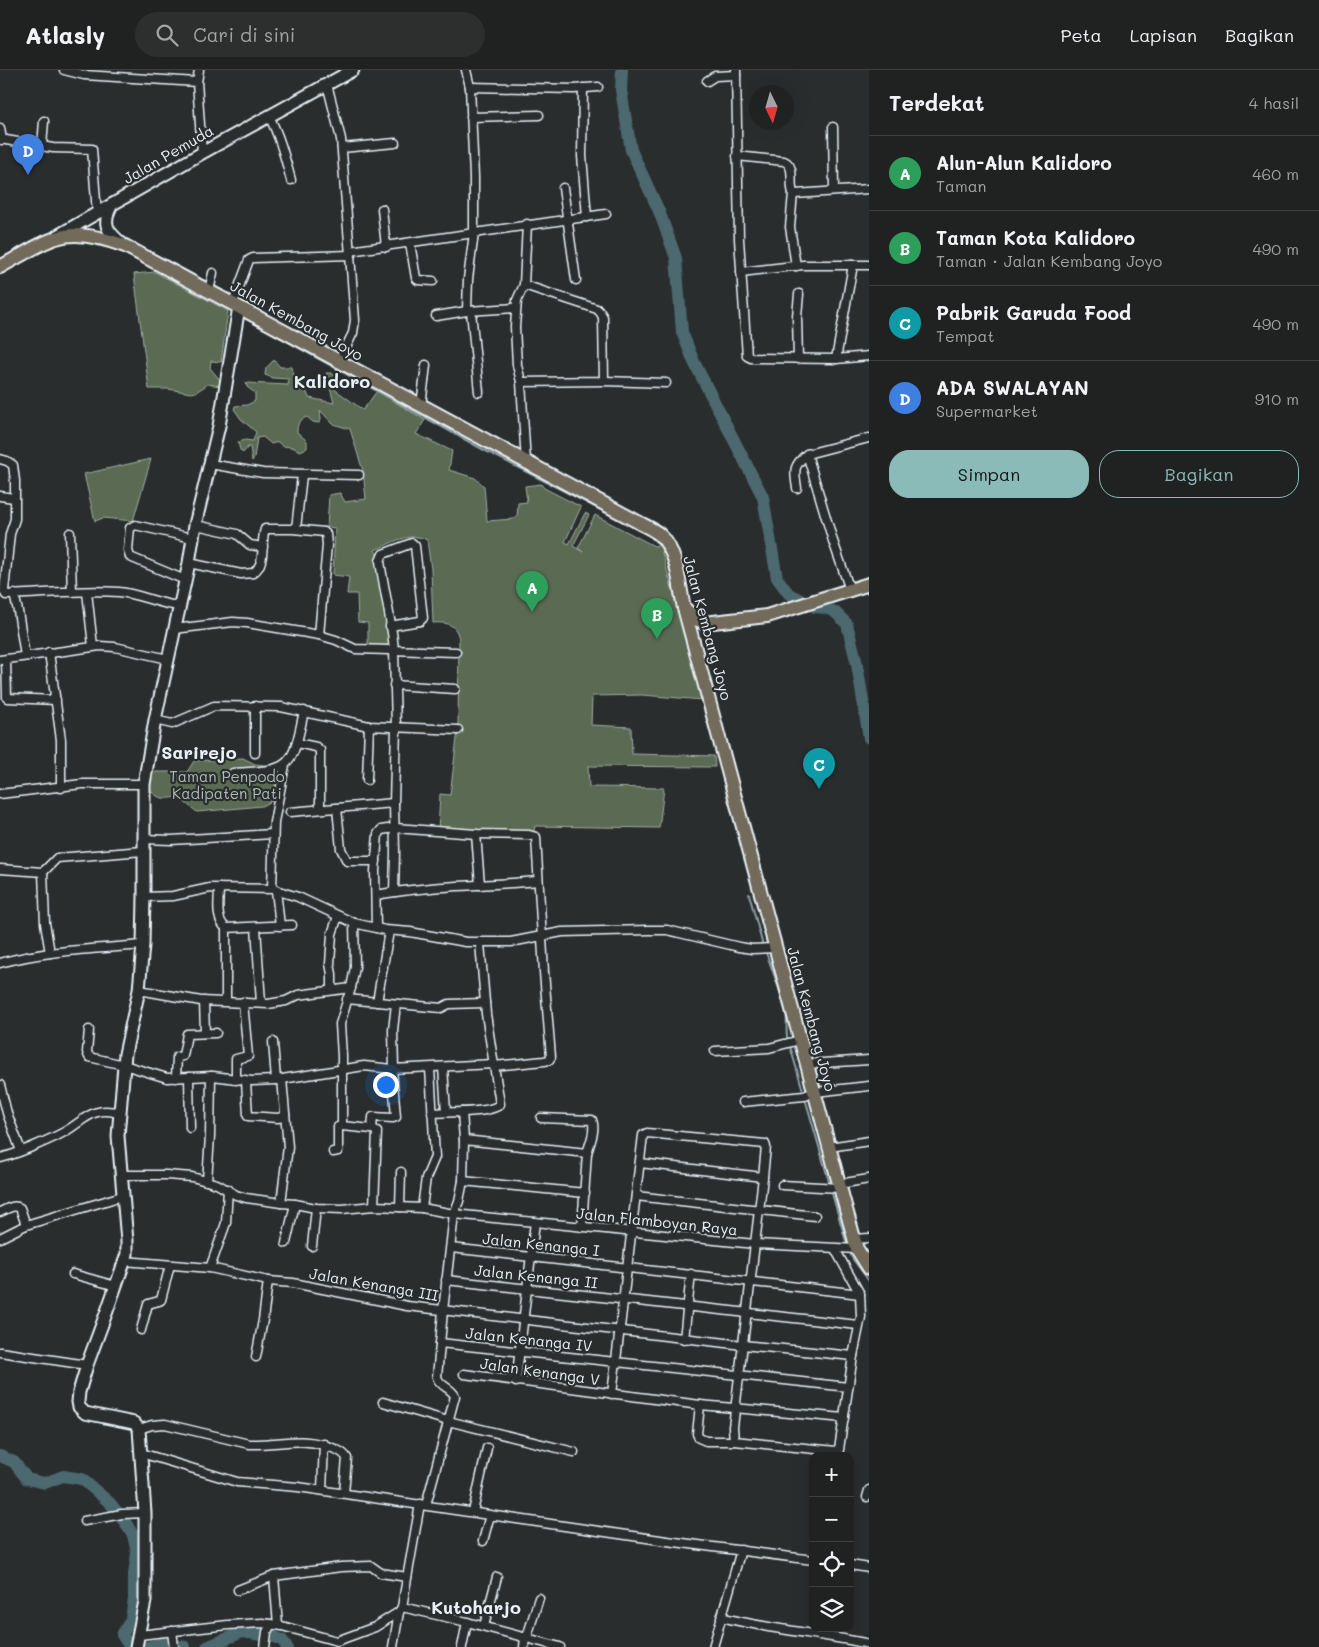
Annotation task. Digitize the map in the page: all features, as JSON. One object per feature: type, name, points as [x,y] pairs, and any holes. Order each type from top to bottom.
[{"type":"main road","name":"Jalan Kembang Joyo","points":[[57,236],[71,234],[92,235],[125,246],[209,291],[237,310],[339,361],[658,534],[670,550],[839,1186],[856,1244],[869,1268]]},
{"type":"main road","name":"Jalan Pemuda","points":[[0,267],[57,236]]},
{"type":"main road","points":[[684,608],[696,620],[704,623],[713,623],[766,616],[787,611],[869,584]]},
{"type":"main road","points":[[696,650],[699,632],[713,623]]},
{"type":"street","points":[[64,70],[84,75],[197,82]]},
{"type":"street","points":[[199,70],[197,82],[202,153]]},
{"type":"street","name":"Jalan Pemuda","points":[[57,236],[202,153],[354,70]]},
{"type":"street","points":[[466,70],[470,87],[474,177],[474,232],[468,279],[469,311],[479,392]]},
{"type":"street","points":[[707,81],[716,76],[736,72],[741,272],[747,356],[752,358],[798,359],[836,359],[869,356]]},
{"type":"street","points":[[327,84],[337,117],[342,148],[355,326],[352,338],[339,361]]},
{"type":"street","points":[[470,87],[598,87]]},
{"type":"street","points":[[583,88],[582,156],[587,216]]},
{"type":"street","points":[[471,117],[539,115]]},
{"type":"street","points":[[269,116],[277,130],[291,180]]},
{"type":"street","points":[[42,146],[44,121]]},
{"type":"street","points":[[833,127],[834,190]]},
{"type":"street","points":[[0,128],[1,139],[42,146],[92,149],[97,214]]},
{"type":"street","points":[[342,148],[395,143]]},
{"type":"street","points":[[737,156],[784,161],[790,164],[793,193],[790,227],[796,266]]},
{"type":"street","points":[[562,188],[576,280]]},
{"type":"street","points":[[793,193],[869,189]]},
{"type":"street","points":[[111,206],[106,218],[107,230],[125,246]]},
{"type":"street","points":[[382,209],[386,247]]},
{"type":"street","points":[[560,1647],[484,1626],[400,1609],[375,1627],[337,1644],[228,1625],[172,1631],[137,1642],[145,1601],[145,1513],[139,1429],[134,1423],[82,1411],[79,1407],[78,1398],[87,1365],[116,1286],[127,1246],[118,1136],[124,1065],[139,990],[143,945],[144,784],[192,538],[223,408],[237,310],[249,260],[253,258],[350,253],[474,232],[606,214]]},
{"type":"street","points":[[526,463],[521,382],[518,365],[516,308],[524,285],[527,224]]},
{"type":"street","points":[[410,243],[416,278],[433,282]]},
{"type":"street","points":[[836,359],[853,265]]},
{"type":"street","points":[[741,272],[796,266],[869,265]]},
{"type":"street","points":[[209,291],[213,273]]},
{"type":"street","points":[[524,285],[597,309],[600,312],[602,317],[604,381]]},
{"type":"street","points":[[798,359],[797,316],[799,294]]},
{"type":"street","points":[[436,316],[469,311],[516,308]]},
{"type":"street","points":[[421,406],[426,365]]},
{"type":"street","points":[[521,382],[604,381],[666,383]]},
{"type":"street","points":[[797,488],[794,470],[807,454],[869,438]]},
{"type":"street","points":[[807,454],[850,590]]},
{"type":"street","points":[[0,459],[11,463],[14,468],[15,519],[4,557],[4,591],[6,595],[57,591],[130,594],[165,605],[179,606]]},
{"type":"street","points":[[210,464],[263,474],[359,475]]},
{"type":"street","points":[[296,529],[302,475]]},
{"type":"street","points":[[0,496],[14,498]]},
{"type":"street","points":[[185,580],[130,557],[128,550],[130,528],[134,525],[192,538]]},
{"type":"street","points":[[196,525],[237,534],[250,545],[263,547]]},
{"type":"street","points":[[188,563],[228,572],[253,573],[260,566],[265,529],[296,529],[324,532],[326,534],[320,635]]},
{"type":"street","points":[[70,533],[72,592]]},
{"type":"street","points":[[390,626],[423,618],[415,546],[412,543],[383,554],[380,558],[390,626],[394,651],[396,727],[394,892]]},
{"type":"street","points":[[87,592],[93,646]]},
{"type":"street","points":[[14,594],[25,656]]},
{"type":"street","points":[[174,629],[233,622],[320,635],[355,649],[456,652]]},
{"type":"street","points":[[56,700],[6,698],[3,660],[93,646],[115,646],[168,659]]},
{"type":"street","points":[[49,652],[61,740],[61,788]]},
{"type":"street","points":[[394,685],[455,689]]},
{"type":"street","points":[[155,720],[172,724],[214,706],[256,706],[281,707],[304,711],[370,726],[446,731],[458,730]]},
{"type":"street","points":[[256,706],[256,753]]},
{"type":"street","points":[[233,773],[274,770],[284,765],[294,754],[304,711]]},
{"type":"street","points":[[367,780],[370,726]]},
{"type":"street","points":[[297,743],[316,747],[320,750],[320,809]]},
{"type":"street","points":[[280,926],[274,889],[273,834],[284,765]]},
{"type":"street","points":[[0,794],[82,784],[144,784]]},
{"type":"street","points":[[290,812],[394,803]]},
{"type":"street","points":[[337,808],[341,849],[345,858],[347,860],[376,861]]},
{"type":"street","points":[[89,1030],[87,1056],[161,1077],[176,1078],[211,1076],[236,1080],[279,1079],[364,1066],[393,1069],[430,1068],[494,1065],[551,1059],[536,837],[529,835],[476,834],[395,828],[381,830],[378,834],[376,861],[376,928]]},
{"type":"street","points":[[143,839],[171,840],[273,834]]},
{"type":"street","points":[[476,834],[480,885]]},
{"type":"street","points":[[50,953],[45,923],[43,872],[57,858],[143,851]]},
{"type":"street","points":[[0,869],[43,872]]},
{"type":"street","points":[[376,895],[434,887],[538,881]]},
{"type":"street","points":[[144,898],[180,895],[205,888],[274,889],[298,897],[354,923],[389,931],[480,943],[511,942],[562,932],[667,930],[739,947],[776,948]]},
{"type":"street","points":[[219,888],[219,919],[226,928],[226,1001]]},
{"type":"street","points":[[332,990],[330,964],[332,934],[338,916]]},
{"type":"street","points":[[342,1126],[340,1024],[355,967],[354,923]]},
{"type":"street","points":[[226,928],[292,925]]},
{"type":"street","points":[[256,927],[261,1004]]},
{"type":"street","points":[[377,1002],[389,931]]},
{"type":"street","points":[[432,1113],[462,1112],[499,1106],[500,1102],[485,1003],[480,943]]},
{"type":"street","points":[[0,963],[50,953],[143,945]]},
{"type":"street","points":[[139,990],[204,1001],[261,1004],[278,1003],[298,995],[351,988]]},
{"type":"street","points":[[347,999],[441,1008],[449,1004],[485,1003]]},
{"type":"street","points":[[204,1001],[204,1033]]},
{"type":"street","points":[[236,1080],[236,1059],[248,1056],[243,1002]]},
{"type":"street","points":[[372,1129],[373,1117],[396,1117],[393,1030],[396,1004]]},
{"type":"street","points":[[176,1078],[178,1057],[184,1055],[187,1034],[216,1033]]},
{"type":"street","points":[[715,1052],[768,1048],[800,1040]]},
{"type":"street","points":[[274,1042],[288,1148],[281,1203]]},
{"type":"street","points":[[806,1064],[869,1060]]},
{"type":"street","points":[[442,1067],[446,1112]]},
{"type":"street","points":[[422,1208],[426,1178],[435,1157],[430,1068]]},
{"type":"street","points":[[207,1181],[211,1076]]},
{"type":"street","points":[[189,1077],[190,1128]]},
{"type":"street","points":[[246,1080],[248,1116],[278,1118],[283,1117],[285,1114]]},
{"type":"street","points":[[0,1085],[7,1113],[21,1151]]},
{"type":"street","points":[[743,1102],[804,1096],[815,1092],[869,1086]]},
{"type":"street","points":[[0,1158],[62,1133],[97,1112],[109,1110],[119,1113]]},
{"type":"street","points":[[393,1647],[406,1577],[423,1504],[455,1396],[453,1392],[438,1381],[437,1376],[442,1311],[454,1214],[459,1201],[463,1180],[464,1140],[462,1112]]},
{"type":"street","points":[[541,1118],[592,1120],[594,1124],[592,1139],[587,1153],[582,1227]]},
{"type":"street","points":[[333,1152],[338,1151],[338,1127],[377,1131],[374,1206]]},
{"type":"street","points":[[612,1394],[643,1135],[647,1133],[764,1144],[766,1147],[763,1177],[738,1376],[733,1427],[734,1441]]},
{"type":"street","points":[[464,1140],[587,1153]]},
{"type":"street","points":[[829,1147],[869,1141]]},
{"type":"street","points":[[640,1163],[763,1177]]},
{"type":"street","points":[[400,1207],[402,1172]]},
{"type":"street","name":"Jalan Flamboyan Raya","points":[[120,1175],[181,1175],[217,1184],[236,1195],[246,1198],[316,1208],[342,1209],[374,1206],[422,1208],[454,1214],[632,1232],[755,1244],[835,1249],[856,1244],[869,1238]]},
{"type":"street","points":[[782,1185],[839,1186],[869,1179]]},
{"type":"street","points":[[463,1180],[585,1193]]},
{"type":"street","points":[[210,1268],[226,1223],[228,1189]]},
{"type":"street","points":[[0,1238],[26,1225],[122,1196]]},
{"type":"street","points":[[636,1196],[815,1216]]},
{"type":"street","points":[[286,1242],[295,1204]]},
{"type":"street","points":[[0,1212],[14,1206],[20,1208],[26,1225]]},
{"type":"street","points":[[312,1246],[316,1208]]},
{"type":"street","points":[[516,1382],[535,1222]]},
{"type":"street","name":"Jalan Kenanga I","points":[[451,1248],[860,1294]]},
{"type":"street","points":[[700,1405],[697,1434],[699,1438],[706,1441],[734,1441],[839,1452],[858,1325],[865,1317],[860,1294],[835,1249]]},
{"type":"street","name":"Jalan Kenanga III","points":[[124,1261],[210,1268],[268,1281],[293,1283],[407,1306],[442,1311],[853,1356]]},
{"type":"street","points":[[141,1330],[148,1304],[161,1300],[170,1266]]},
{"type":"street","points":[[73,1274],[116,1286]]},
{"type":"street","points":[[684,1339],[691,1274]]},
{"type":"street","name":"Jalan Kenanga II","points":[[446,1280],[858,1325]]},
{"type":"street","points":[[256,1357],[268,1281]]},
{"type":"street","name":"Jalan Kenanga IV","points":[[440,1343],[848,1387]]},
{"type":"street","points":[[0,1352],[87,1365]]},
{"type":"street","name":"Jalan Kenanga V","points":[[464,1374],[700,1405],[844,1418]]},
{"type":"street","points":[[383,1402],[448,1421],[574,1452]]},
{"type":"street","points":[[139,1429],[165,1424],[249,1444],[301,1440],[324,1444],[346,1455],[348,1463],[344,1493]]},
{"type":"street","points":[[322,1490],[324,1444]]},
{"type":"street","points":[[473,1512],[487,1448]]},
{"type":"street","points":[[141,1453],[237,1482],[322,1490],[667,1541],[809,1559]]},
{"type":"street","points":[[84,1521],[113,1515],[145,1513]]},
{"type":"street","points":[[483,1541],[490,1515]]},
{"type":"street","points":[[713,1647],[740,1550]]},
{"type":"street","points":[[238,1590],[274,1576],[341,1567],[371,1566],[382,1573],[406,1577]]},
{"type":"street","points":[[854,1566],[869,1568]]},
{"type":"street","points":[[270,1633],[274,1576]]},
{"type":"street","points":[[484,1626],[497,1577]]},
{"type":"street","points":[[524,1647],[539,1598]]},
{"type":"street","points":[[721,1617],[750,1625],[832,1636],[869,1644]]},
{"type":"street","points":[[462,1647],[467,1622]]},
{"type":"street","points":[[172,1631],[173,1645]]},
{"type":"green space","points":[[155,272],[228,311],[221,362],[211,361],[210,368],[221,381],[220,386],[208,384],[191,393],[168,389],[149,389],[134,274]]},
{"type":"green space","points":[[274,360],[280,367],[292,367],[295,380],[298,385],[304,385],[309,398],[334,403],[326,373],[331,373],[338,378],[333,388],[363,410],[377,391],[425,420],[416,434],[452,451],[449,470],[475,478],[484,486],[487,521],[517,517],[518,503],[527,502],[525,486],[541,484],[544,488],[581,507],[565,542],[569,544],[585,513],[589,515],[573,546],[583,552],[578,548],[595,515],[654,546],[660,545],[703,700],[642,695],[592,696],[591,725],[631,727],[632,754],[714,756],[715,767],[588,766],[589,787],[664,788],[659,828],[535,826],[533,835],[438,831],[440,794],[450,795],[458,730],[459,639],[456,630],[450,625],[433,623],[431,569],[427,540],[408,537],[375,550],[380,561],[393,646],[368,647],[368,623],[358,622],[357,594],[347,594],[349,577],[333,575],[335,528],[327,527],[329,495],[340,493],[345,502],[366,499],[363,471],[350,429],[333,424],[320,410],[321,420],[319,423],[313,422],[307,417],[302,419],[298,425],[297,432],[307,441],[307,448],[300,451],[292,447],[282,446],[278,442],[271,444],[263,437],[257,438],[252,461],[250,447],[243,453],[240,450],[238,442],[245,440],[253,441],[256,432],[241,419],[234,409],[235,406],[247,405],[255,401],[255,393],[247,387],[246,383],[288,385],[289,379],[273,378],[265,375],[266,368]]},
{"type":"green space","points":[[151,459],[133,521],[103,518],[95,521],[84,474]]},
{"type":"green space","name":"Taman Penpodo Kadipaten Pati","points":[[243,758],[255,764],[282,767],[276,799],[262,806],[197,812],[178,797],[162,798],[156,796],[150,790],[151,772],[187,772],[194,761]]},
{"type":"waterway","points":[[622,70],[621,90],[631,150],[659,211],[676,258],[682,332],[694,362],[763,497],[777,578],[789,594],[815,607],[826,608],[835,612],[847,624],[857,664],[869,738]]},
{"type":"waterway","points":[[241,316],[484,450],[624,522]]},
{"type":"waterway","points":[[648,534],[656,542]]},
{"type":"waterway","points":[[749,894],[763,946]]},
{"type":"waterway","points":[[765,950],[787,1017],[788,1041]]},
{"type":"waterway","points":[[790,1046],[804,1094]]},
{"type":"waterway","points":[[805,1098],[830,1185]]},
{"type":"waterway","points":[[831,1190],[847,1245]]},
{"type":"waterway","points":[[850,1252],[852,1258],[869,1281]]},
{"type":"waterway","points":[[0,1456],[14,1462],[27,1479],[45,1483],[63,1476],[82,1479],[110,1503],[127,1525],[133,1535],[137,1553],[131,1619],[122,1635],[130,1647]]},
{"type":"waterway","points":[[207,1647],[242,1632],[275,1637],[282,1640],[287,1647]]},
{"type":"waterway","points":[[147,1647],[164,1643],[185,1647]]},
{"type":"place","name":"ADA SWALAYAN","points":[[28,175]]},
{"type":"place","name":"Alun-Alun Kalidoro","points":[[532,612]]},
{"type":"place","name":"Taman Kota Kalidoro","points":[[657,639]]},
{"type":"place","name":"Pabrik Garuda Food","points":[[819,789]]},
{"type":"district","name":"Kalidoro","points":[[332,381]]},
{"type":"district","name":"Sarirejo","points":[[199,752]]},
{"type":"district","name":"Kutoharjo","points":[[476,1607]]}]
